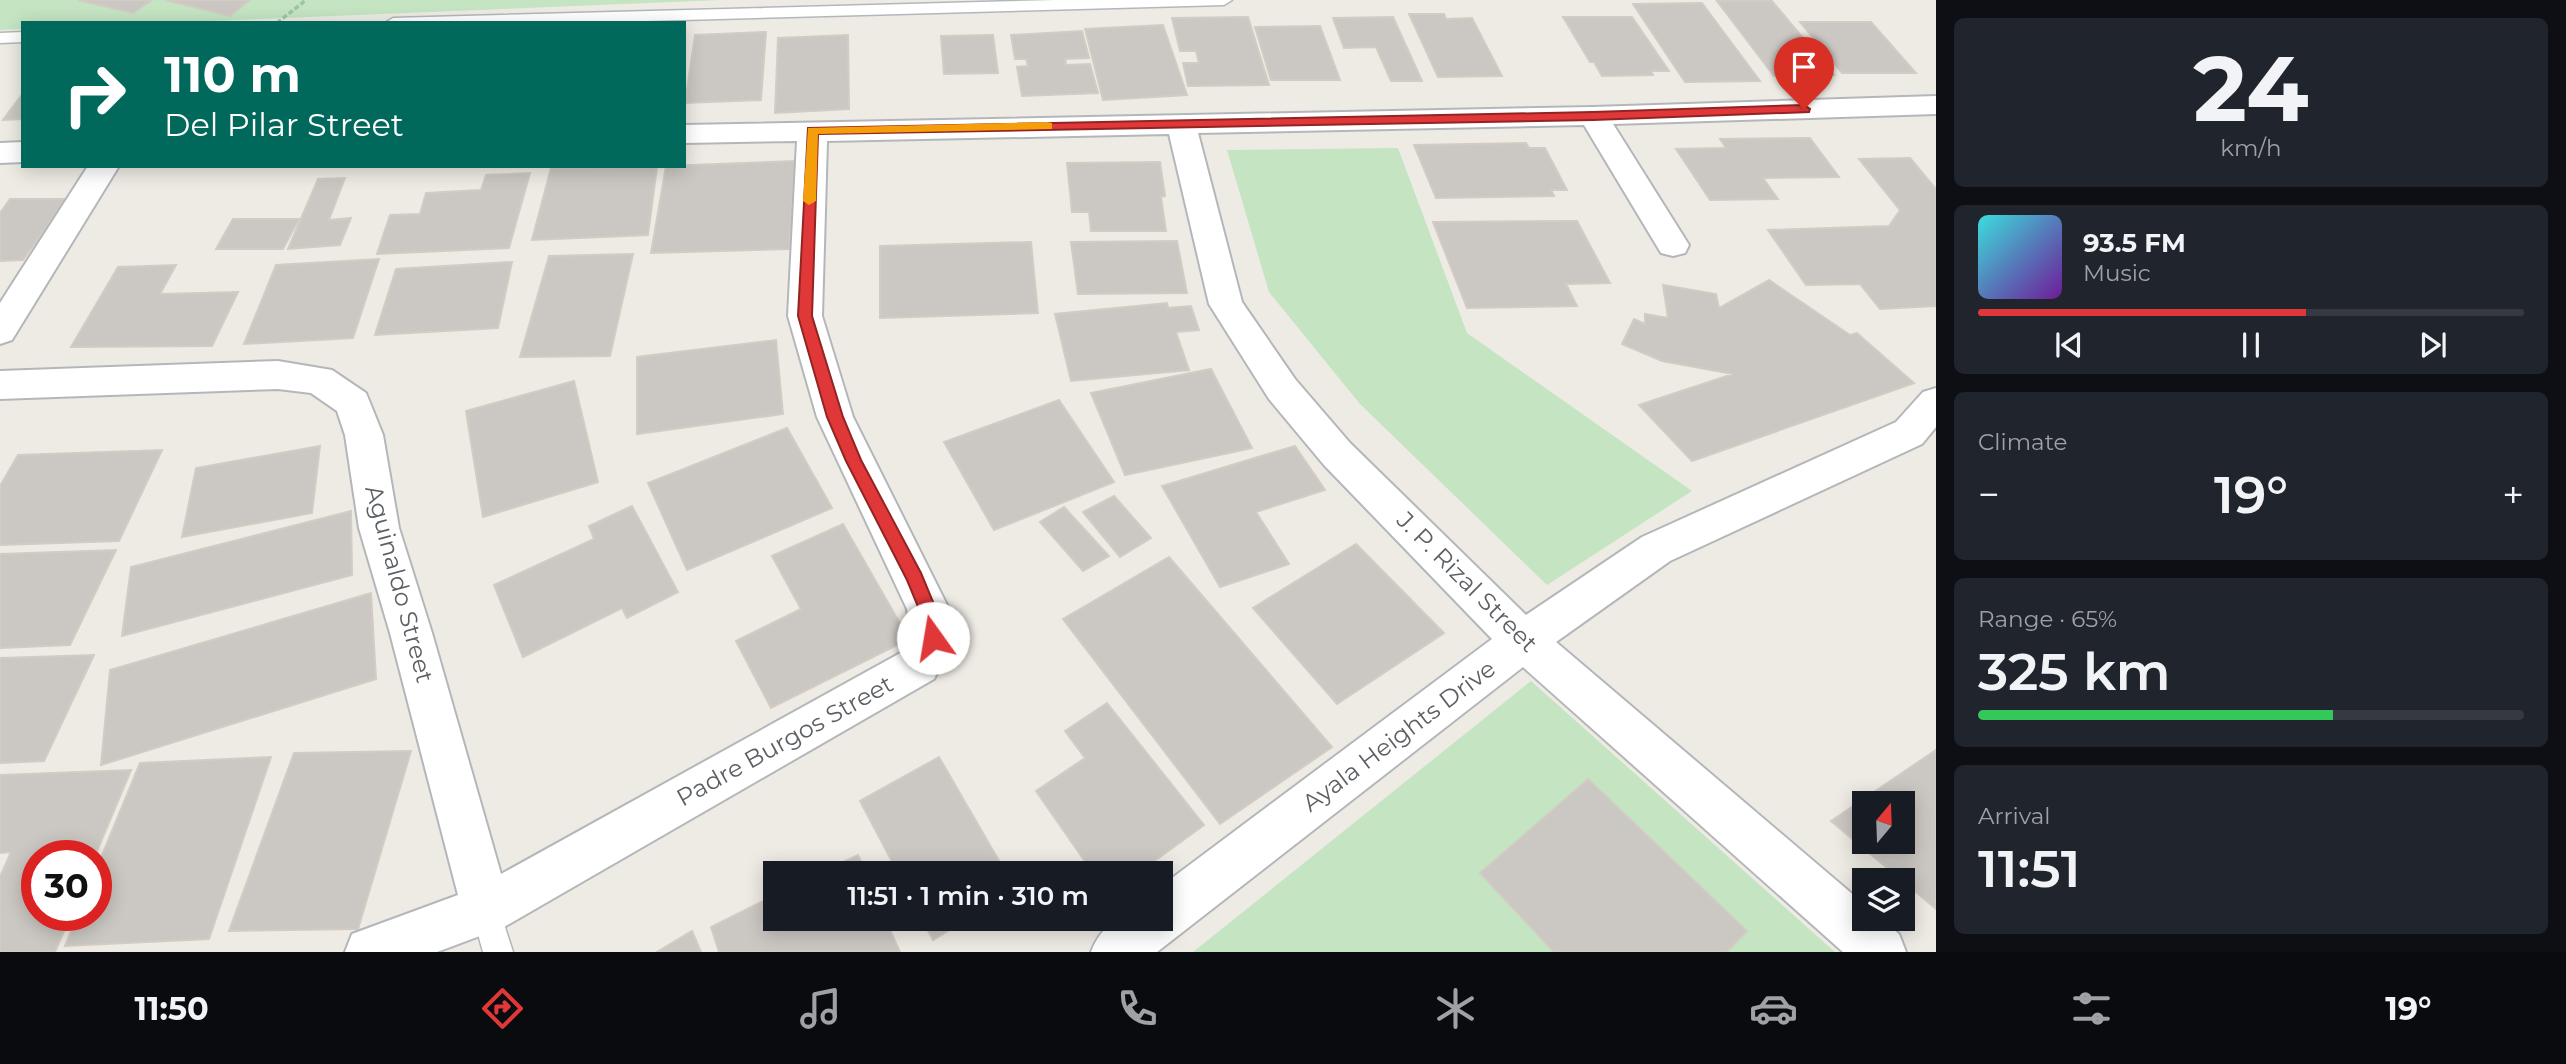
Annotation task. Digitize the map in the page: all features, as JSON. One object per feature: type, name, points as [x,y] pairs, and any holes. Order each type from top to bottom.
[{"type":"street","points":[[686,134],[1593,116],[1936,105]]},
{"type":"street","points":[[1593,116],[1673,245]]},
{"type":"street","name":"J. P. Rizal Street","points":[[1181,124],[1226,304],[1282,389],[1337,454],[1523,641],[1580,687],[1881,952]]},
{"type":"street","name":"Padre Burgos Street","points":[[370,952],[486,909],[919,665],[933,638],[928,609],[915,578],[853,461],[835,417],[805,316],[812,131]]},
{"type":"street","points":[[0,153],[21,152]]},
{"type":"street","points":[[0,331],[103,168]]},
{"type":"street","name":"Aguinaldo Street","points":[[0,385],[278,375],[319,380],[353,403],[364,435],[379,528],[411,633],[486,909]]},
{"type":"street","name":"Ayala Heights Drive","points":[[1173,908],[1523,641],[1656,549],[1909,433],[1936,402]]},
{"type":"street","name":"Ayala Heights Drive","points":[[1116,952],[1143,931]]},
{"type":"lane","points":[[465,21],[1224,0]]},
{"type":"lane","points":[[0,38],[21,37]]},
{"type":"lane","points":[[486,909],[498,952]]},
{"type":"path","points":[[280,21],[306,0]]},
{"type":"green space","points":[[0,0],[721,0],[211,21],[21,21],[21,29],[0,30]]},
{"type":"green space","points":[[1398,148],[1467,333],[1692,491],[1547,585],[1360,404],[1269,292],[1227,150]]},
{"type":"green space","points":[[1531,681],[1835,952],[1193,952]]},
{"type":"building","points":[[78,0],[152,0],[133,13]]},
{"type":"building","points":[[165,0],[250,0],[230,16]]},
{"type":"building","points":[[1717,1],[1772,1],[1834,75],[1774,76]]},
{"type":"building","points":[[1702,3],[1760,81],[1685,82],[1633,4]]},
{"type":"building","points":[[1409,14],[1444,14],[1446,19],[1472,18],[1502,76],[1438,77]]},
{"type":"building","points":[[1248,17],[1269,85],[1188,86],[1183,63],[1199,63],[1196,51],[1180,51],[1172,18]]},
{"type":"building","points":[[1393,17],[1422,81],[1391,81],[1376,47],[1344,48],[1333,18]]},
{"type":"building","points":[[1563,17],[1632,17],[1669,71],[1651,71],[1653,75],[1602,76],[1594,62],[1590,62]]},
{"type":"building","points":[[1800,22],[1871,22],[1916,73],[1842,73]]},
{"type":"building","points":[[1163,25],[1187,95],[1103,100],[1085,29]]},
{"type":"building","points":[[1320,26],[1340,80],[1271,80],[1255,27]]},
{"type":"building","points":[[1082,31],[1089,58],[1065,59],[1066,65],[1090,64],[1098,93],[1022,96],[1017,67],[1028,66],[1026,59],[1015,59],[1011,35]]},
{"type":"building","points":[[766,32],[761,100],[686,103],[695,35]]},
{"type":"building","points":[[848,35],[849,109],[775,113],[778,38]]},
{"type":"building","points":[[993,35],[998,73],[944,74],[941,36]]},
{"type":"building","points":[[21,96],[21,119],[3,120]]},
{"type":"building","points":[[1810,138],[1839,177],[1763,178],[1778,199],[1710,200],[1676,149],[1726,148],[1720,139]]},
{"type":"building","points":[[1526,143],[1529,148],[1545,148],[1567,190],[1551,190],[1554,196],[1436,198],[1414,145]]},
{"type":"building","points":[[1910,158],[1936,189],[1936,306],[1880,309],[1860,284],[1806,285],[1768,230],[1889,226],[1900,210],[1859,159]]},
{"type":"building","points":[[795,161],[789,249],[651,253],[666,168],[686,168],[686,165]]},
{"type":"building","points":[[1160,162],[1166,231],[1091,231],[1089,212],[1072,212],[1067,163]]},
{"type":"building","points":[[551,168],[657,168],[648,235],[532,240]]},
{"type":"building","points":[[530,173],[509,248],[377,254],[390,215],[420,214],[426,193],[481,190],[486,175]]},
{"type":"building","points":[[345,178],[329,220],[351,218],[340,245],[288,249],[318,179]]},
{"type":"building","points":[[10,199],[66,199],[23,260],[0,261],[0,213]]},
{"type":"building","points":[[233,219],[299,219],[283,249],[216,249]]},
{"type":"building","points":[[1577,221],[1610,283],[1566,284],[1577,306],[1467,308],[1433,222]]},
{"type":"building","points":[[1177,241],[1187,293],[1078,294],[1071,242]]},
{"type":"building","points":[[1031,242],[1038,313],[880,318],[880,246]]},
{"type":"building","points":[[633,254],[610,356],[520,357],[549,256]]},
{"type":"building","points":[[379,259],[353,338],[244,344],[276,265]]},
{"type":"building","points":[[512,262],[498,328],[375,335],[396,269]]},
{"type":"building","points":[[176,265],[160,294],[238,292],[212,346],[71,347],[118,267]]},
{"type":"building","points":[[1769,280],[1850,335],[1857,333],[1914,383],[1692,461],[1639,405],[1733,374],[1662,361],[1622,344],[1634,319],[1645,324],[1645,314],[1668,318],[1663,285],[1716,294],[1719,308]]},
{"type":"building","points":[[1167,303],[1168,308],[1191,306],[1199,330],[1176,332],[1189,370],[1071,381],[1055,314]]},
{"type":"building","points":[[776,340],[783,414],[637,434],[637,357]]},
{"type":"building","points":[[1211,369],[1252,448],[1125,475],[1091,393]]},
{"type":"building","points":[[574,381],[598,482],[483,517],[466,411]]},
{"type":"building","points":[[1059,400],[1114,482],[994,530],[944,442]]},
{"type":"building","points":[[787,428],[832,508],[687,570],[648,483]]},
{"type":"building","points":[[320,446],[312,513],[182,537],[196,468]]},
{"type":"building","points":[[1295,446],[1325,490],[1256,512],[1289,564],[1220,587],[1162,486]]},
{"type":"building","points":[[162,450],[119,541],[0,545],[0,486],[18,455]]},
{"type":"building","points":[[1114,496],[1151,538],[1120,557],[1083,512]]},
{"type":"building","points":[[632,506],[678,592],[627,618],[622,608],[523,657],[494,585],[594,539],[589,526]]},
{"type":"building","points":[[1064,507],[1109,556],[1083,571],[1040,522]]},
{"type":"building","points":[[351,511],[352,575],[122,636],[131,567]]},
{"type":"building","points":[[843,524],[909,639],[771,708],[736,641],[801,609],[772,556]]},
{"type":"building","points":[[1356,544],[1444,633],[1337,704],[1253,608]]},
{"type":"building","points":[[116,550],[70,645],[0,648],[0,554]]},
{"type":"building","points":[[1169,557],[1332,747],[1220,824],[1063,619]]},
{"type":"building","points":[[371,593],[376,679],[101,765],[110,670]]},
{"type":"building","points":[[94,655],[44,761],[0,763],[0,658]]},
{"type":"building","points":[[1107,703],[1204,825],[1154,861],[1085,861],[1036,791],[1085,758],[1065,731]]},
{"type":"building","points":[[1936,750],[1936,909],[1915,891],[1915,868],[1887,868],[1870,854],[1915,854],[1915,791],[1875,791]]},
{"type":"building","points":[[411,751],[358,929],[229,931],[294,753]]},
{"type":"building","points":[[271,757],[209,939],[65,946],[71,931],[112,931],[112,840],[108,840],[140,763]]},
{"type":"building","points":[[939,757],[999,861],[892,861],[860,801]]},
{"type":"building","points":[[131,770],[102,840],[21,840],[21,931],[64,931],[55,952],[0,952],[0,877],[11,852],[0,853],[0,775]]},
{"type":"building","points":[[1588,779],[1747,931],[1727,952],[1554,952],[1480,873]]},
{"type":"building","points":[[1852,807],[1852,839],[1831,821]]},
{"type":"building","points":[[858,855],[861,861],[845,861]]},
{"type":"building","points":[[763,901],[763,931],[890,931],[900,952],[719,952],[711,927]]},
{"type":"building","points":[[692,931],[701,952],[657,952]]},
{"type":"building","points":[[928,931],[948,931],[933,940]]},
{"type":"slow traffic","points":[[809,201],[812,131],[1047,126]]},
{"type":"route","points":[[933,638],[928,609],[915,578],[853,461],[835,417],[805,316],[812,131],[1593,116],[1804,109]]}]
